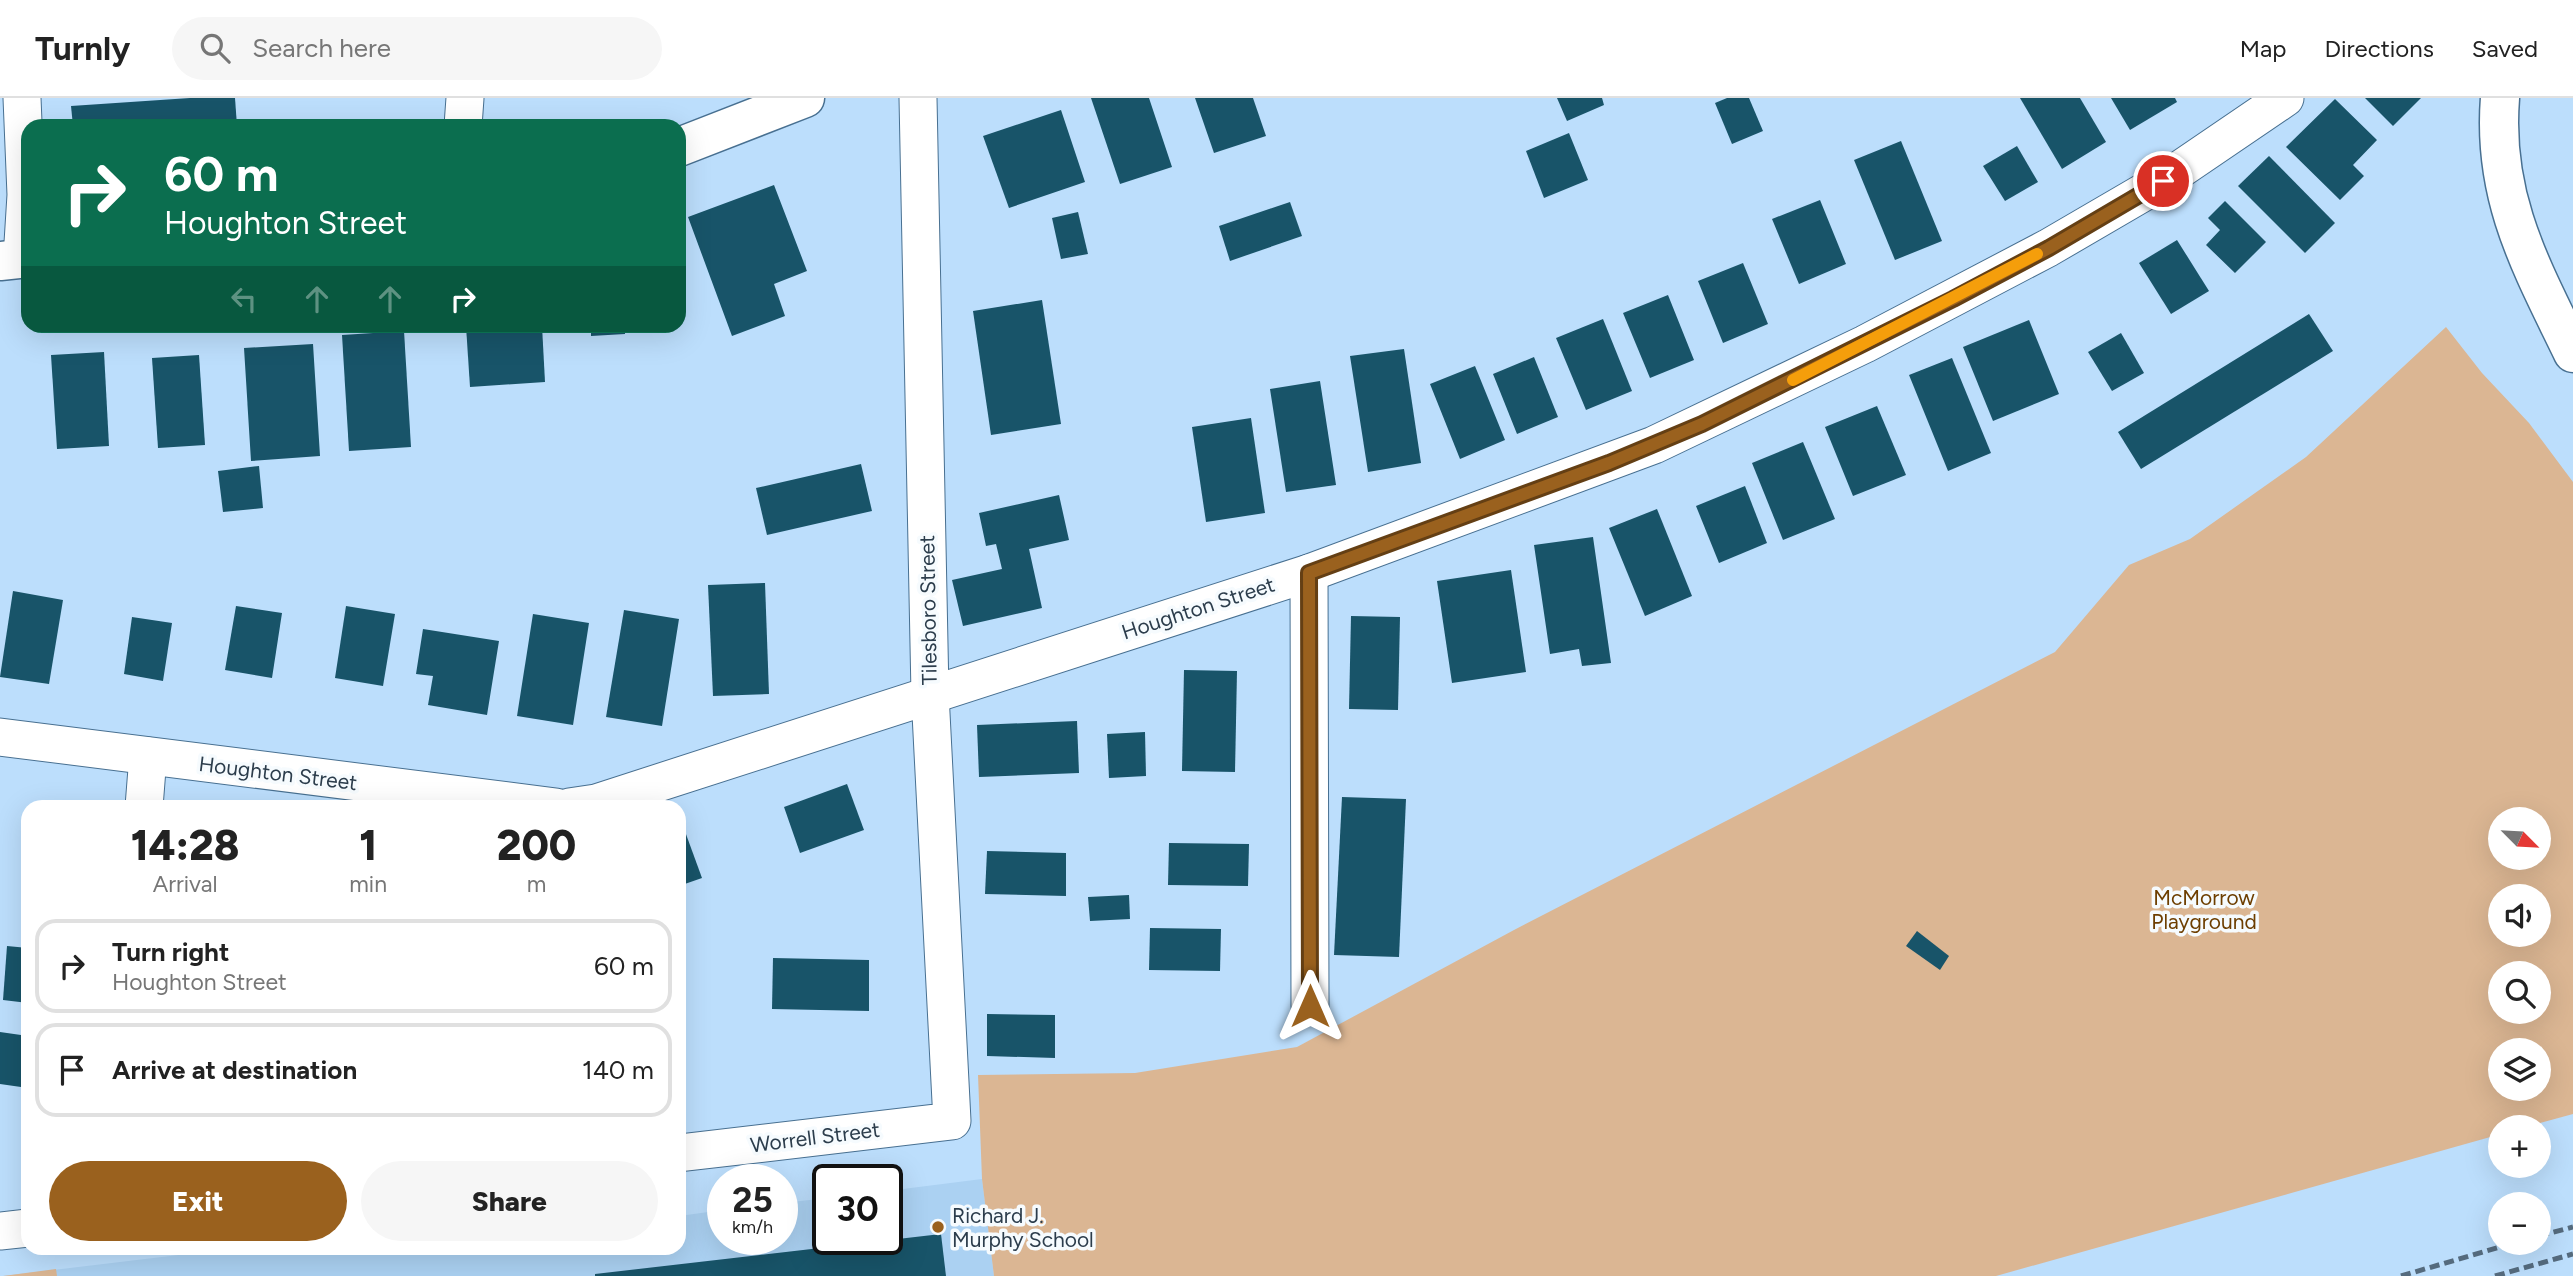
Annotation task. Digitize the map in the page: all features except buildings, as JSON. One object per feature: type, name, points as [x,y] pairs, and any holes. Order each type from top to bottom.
[{"type":"main road","points":[[686,144],[805,98]]},
{"type":"main road","points":[[2500,98],[2498,144],[2501,176],[2511,215],[2528,259],[2573,353]]},
{"type":"street","points":[[22,98],[23,119]]},
{"type":"street","points":[[464,119],[465,98]]},
{"type":"street","name":"Tilesboro Street","points":[[918,98],[930,694],[952,1121]]},
{"type":"street","name":"Houghton Street","points":[[605,800],[1309,573],[1620,459],[1779,387],[2049,248],[2163,181],[2285,98]]},
{"type":"street","points":[[17,260],[21,231]]},
{"type":"street","points":[[1309,573],[1310,1006]]},
{"type":"street","name":"Houghton Street","points":[[0,737],[500,800]]},
{"type":"street","points":[[145,800],[148,756]]},
{"type":"street","name":"Worrell Street","points":[[686,1152],[952,1121]]},
{"type":"street","points":[[0,1231],[21,1229]]},
{"type":"shaded area","name":"Richard J. Murphy School","points":[[982,1179],[994,1276],[3,1276],[178,1255],[686,1255],[686,1215],[707,1212],[707,1255],[798,1255],[798,1201],[812,1200],[812,1255],[903,1255],[903,1189]]},
{"type":"green space","name":"McMorrow Playground","points":[[2446,327],[2482,373],[2529,423],[2573,482],[2573,1114],[2551,1120],[2551,1115],[2488,1115],[2488,1138],[1996,1276],[994,1276],[982,1179],[978,1075],[1135,1073],[1297,1047],[1514,930],[2055,652],[2129,565],[2190,539],[2306,457]]},
{"type":"green space","points":[[56,1269],[57,1276],[3,1276]]},
{"type":"railway","points":[[2551,1233],[2573,1227]]},
{"type":"railway","points":[[2401,1276],[2488,1250]]},
{"type":"railway","points":[[2495,1276],[2573,1254]]},
{"type":"slow traffic","points":[[1793,380],[2037,254]]},
{"type":"place","name":"Richard J. Murphy School","points":[[938,1227]]},
{"type":"route","points":[[1310,1006],[1309,573],[1609,463],[1702,424],[1953,299],[2049,248],[2163,181]]}]
